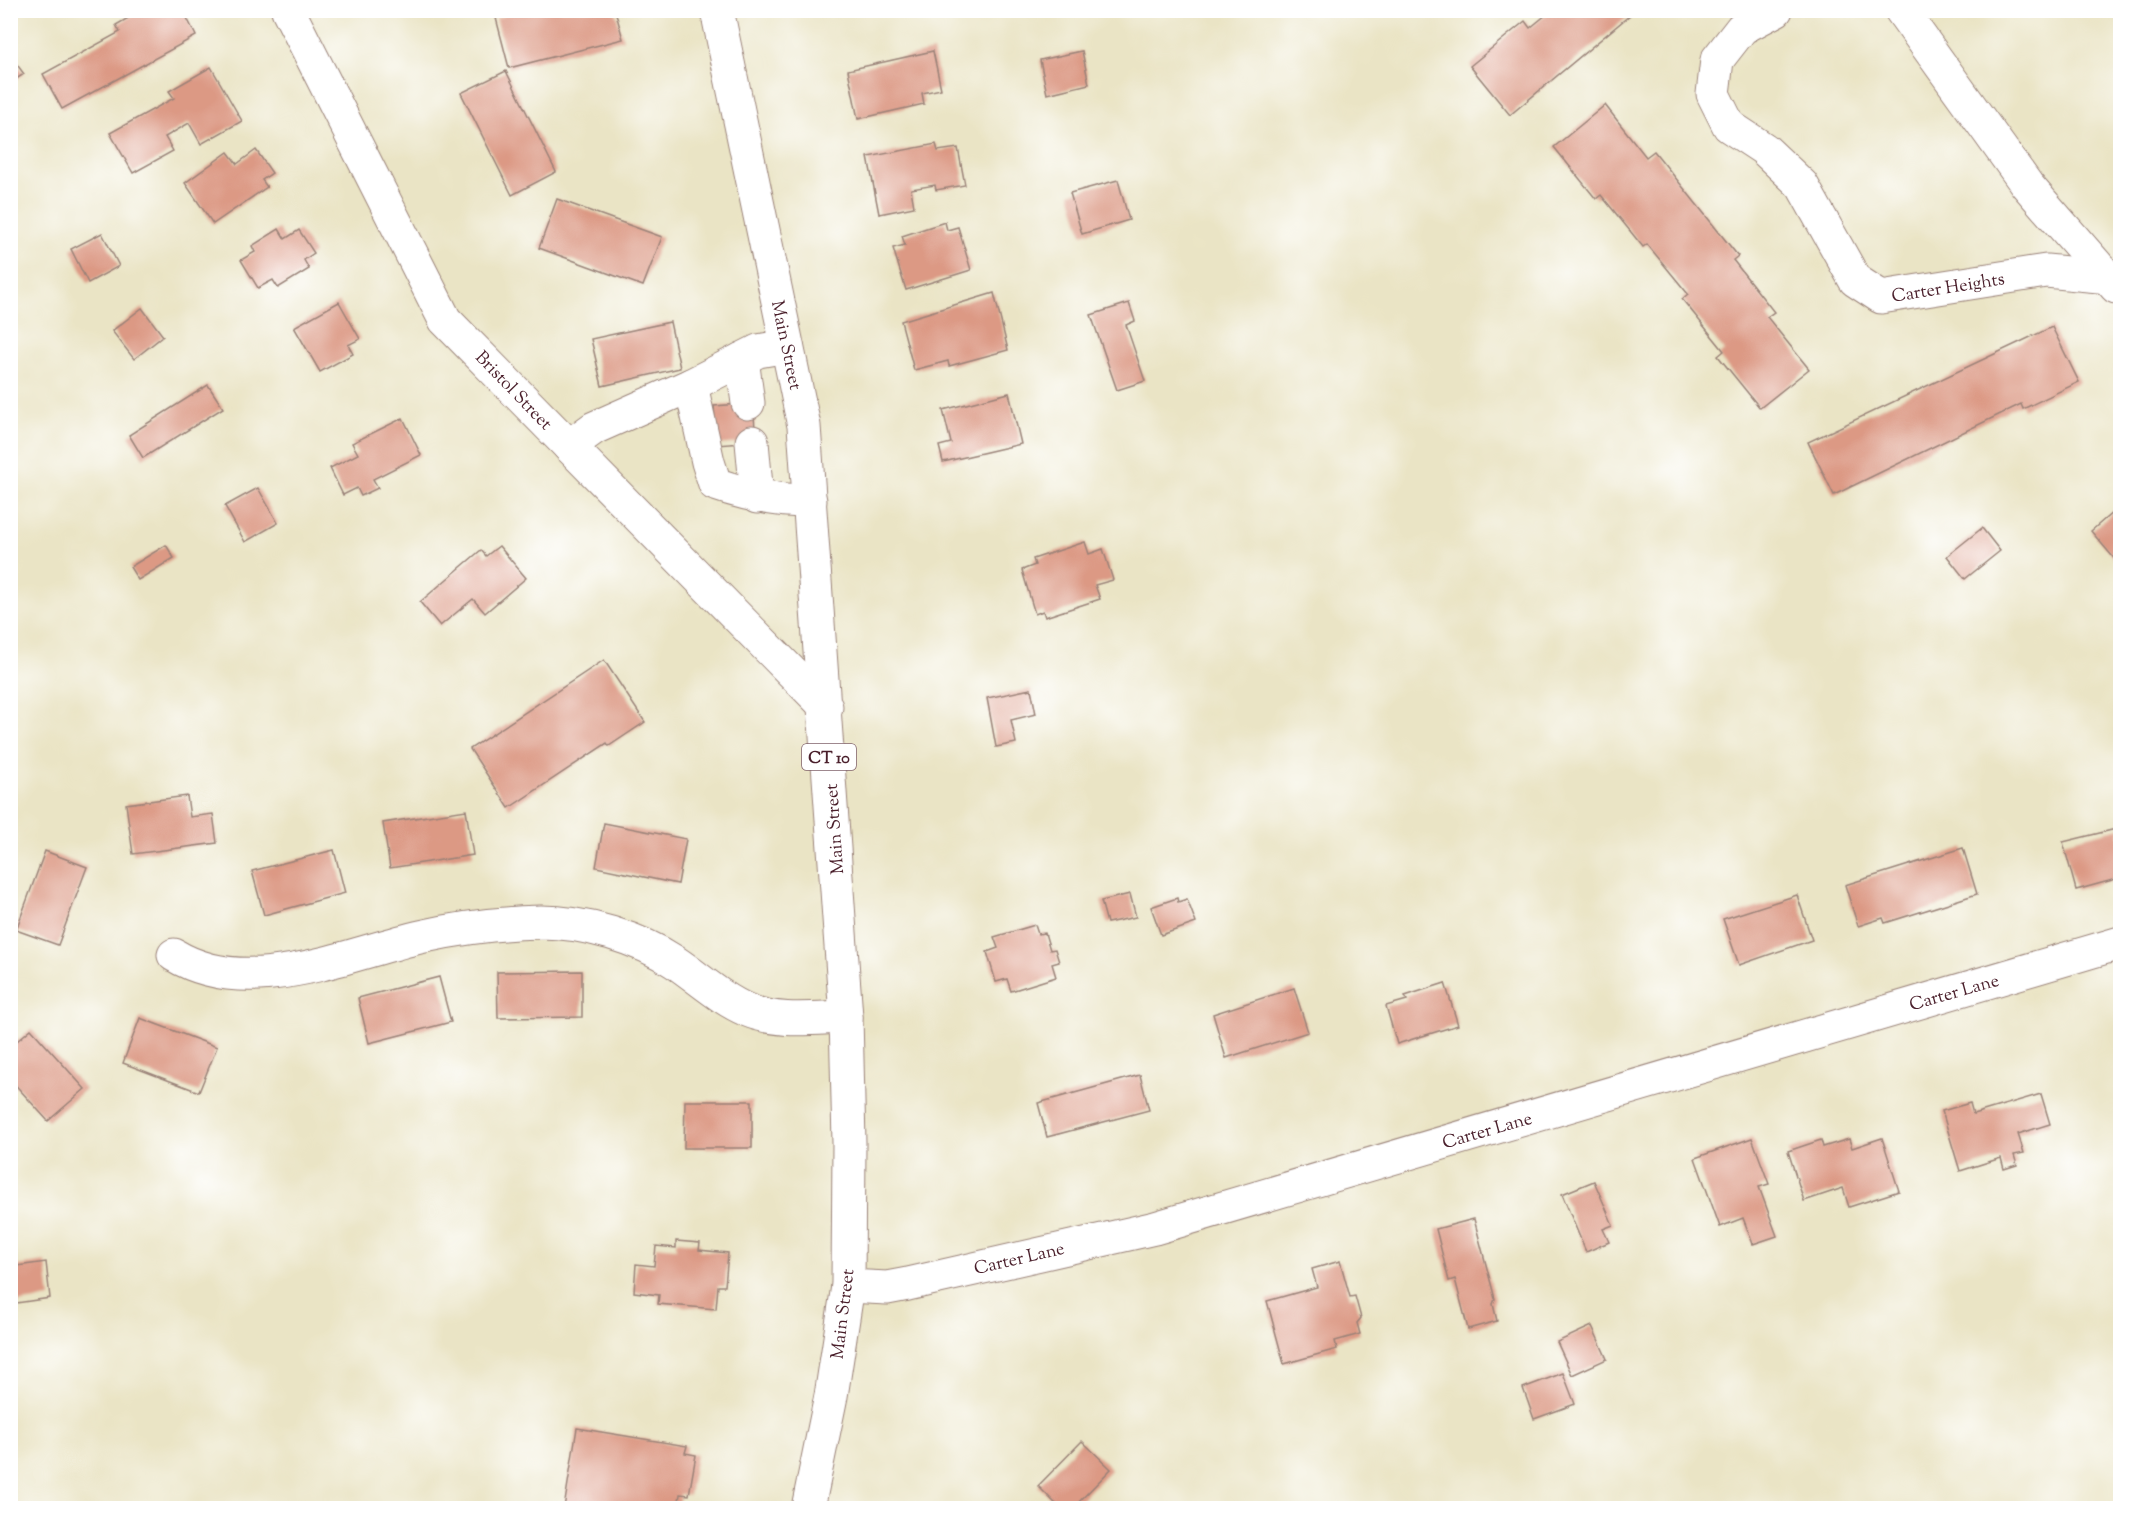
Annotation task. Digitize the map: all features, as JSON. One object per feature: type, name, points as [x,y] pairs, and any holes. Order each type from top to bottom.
[{"type":"main road","name":"Bristol Street","points":[[288,10],[445,320],[826,707]]},
{"type":"main road","name":"Main Street","points":[[717,10],[804,426],[826,707],[846,1017],[849,1143],[848,1286],[831,1396],[808,1509]]},
{"type":"main road","name":"Carter Heights","points":[[1776,10],[1742,28],[1717,60],[1713,94],[1729,126],[1764,149],[1802,185],[1855,279],[1881,297],[2046,271],[2115,285]]},
{"type":"main road","name":"Carter Heights","points":[[1901,10],[2027,185],[2115,285]]},
{"type":"main road","points":[[569,446],[594,428],[691,385],[758,351],[787,346]]},
{"type":"main road","points":[[742,359],[748,403]]},
{"type":"main road","points":[[691,385],[708,462],[716,484],[780,501],[810,501]]},
{"type":"main road","points":[[752,442],[758,497]]},
{"type":"main road","points":[[174,955],[193,967],[232,975],[273,974],[423,936],[490,924],[545,922],[586,928],[637,943],[673,961],[747,1010],[783,1019],[846,1017]]},
{"type":"main road","name":"Carter Lane","points":[[848,1286],[887,1288],[1155,1228],[2121,943]]},
{"type":"building","points":[[142,10],[183,10],[196,36],[62,109],[43,74],[120,32],[116,25]]},
{"type":"building","points":[[525,10],[615,10],[623,39],[509,68],[496,18]]},
{"type":"building","points":[[1552,10],[1636,10],[1510,115],[1470,66],[1525,21],[1530,28]]},
{"type":"building","points":[[933,51],[941,89],[922,93],[924,104],[858,119],[848,70]]},
{"type":"building","points":[[1082,51],[1089,84],[1047,94],[1040,60]]},
{"type":"building","points":[[10,55],[24,74],[10,83]]},
{"type":"building","points":[[211,67],[242,121],[201,144],[189,123],[165,137],[173,151],[133,173],[110,133],[174,98],[169,91]]},
{"type":"building","points":[[506,71],[556,172],[512,195],[461,93]]},
{"type":"building","points":[[1605,105],[1646,157],[1654,151],[1738,256],[1733,260],[1774,312],[1767,317],[1809,369],[1760,408],[1718,356],[1724,351],[1682,299],[1688,294],[1647,244],[1643,247],[1601,195],[1596,199],[1554,147]]},
{"type":"building","points":[[936,144],[938,151],[958,148],[965,185],[936,190],[935,185],[911,189],[914,207],[879,214],[868,157]]},
{"type":"building","points":[[256,150],[272,173],[262,180],[267,187],[213,224],[185,183],[228,152],[237,164]]},
{"type":"building","points":[[1118,180],[1129,220],[1082,234],[1070,193]]},
{"type":"building","points":[[557,199],[662,237],[643,286],[539,248]]},
{"type":"building","points":[[945,222],[947,230],[958,227],[971,270],[906,290],[893,248],[905,245],[902,236]]},
{"type":"building","points":[[279,229],[285,239],[299,230],[314,253],[304,260],[309,269],[278,288],[273,280],[258,288],[241,260],[255,252],[252,246]]},
{"type":"building","points":[[102,233],[119,266],[88,283],[71,249]]},
{"type":"building","points":[[994,293],[1008,350],[949,366],[948,361],[914,370],[901,321]]},
{"type":"building","points":[[339,302],[360,339],[348,345],[353,354],[320,372],[294,327]]},
{"type":"building","points":[[1129,303],[1135,321],[1126,325],[1145,381],[1117,390],[1091,315]]},
{"type":"building","points":[[142,308],[163,336],[134,359],[112,331]]},
{"type":"building","points":[[670,322],[680,368],[602,386],[591,339]]},
{"type":"building","points":[[2052,327],[2079,382],[2023,409],[2021,404],[1834,495],[1808,442]]},
{"type":"building","points":[[208,385],[223,408],[143,458],[129,435]]},
{"type":"building","points":[[1009,393],[1021,444],[943,462],[939,446],[951,443],[943,410]]},
{"type":"building","points":[[753,403],[756,442],[717,445],[714,406]]},
{"type":"building","points":[[403,418],[421,455],[373,479],[378,488],[361,496],[357,488],[343,495],[330,468],[358,454],[352,443]]},
{"type":"building","points":[[258,488],[278,523],[245,542],[225,506]]},
{"type":"building","points":[[2120,506],[2120,560],[2118,563],[2091,531]]},
{"type":"building","points":[[1982,528],[2000,551],[1965,579],[1947,556]]},
{"type":"building","points":[[1085,542],[1089,554],[1103,549],[1113,580],[1095,585],[1100,599],[1045,617],[1043,611],[1035,614],[1022,570],[1035,565],[1033,559]]},
{"type":"building","points":[[166,545],[174,558],[138,580],[130,567]]},
{"type":"building","points":[[499,546],[526,578],[485,613],[473,599],[440,626],[420,602],[481,550],[486,556]]},
{"type":"building","points":[[604,660],[645,722],[609,746],[607,743],[509,808],[470,749]]},
{"type":"building","points":[[1031,689],[1036,714],[1011,720],[1016,743],[996,747],[987,698]]},
{"type":"building","points":[[187,796],[190,817],[213,814],[217,843],[133,854],[126,804]]},
{"type":"building","points":[[466,810],[473,855],[390,868],[383,823]]},
{"type":"building","points":[[604,823],[686,839],[678,884],[596,867]]},
{"type":"building","points":[[2120,828],[2120,878],[2076,890],[2063,842]]},
{"type":"building","points":[[1963,848],[1977,894],[1885,923],[1883,918],[1858,926],[1845,885]]},
{"type":"building","points":[[334,850],[345,893],[264,915],[252,871]]},
{"type":"building","points":[[45,851],[87,867],[58,945],[16,930]]},
{"type":"building","points":[[1130,894],[1136,917],[1107,923],[1101,901]]},
{"type":"building","points":[[1797,895],[1812,940],[1739,965],[1723,919]]},
{"type":"building","points":[[1177,898],[1178,902],[1187,899],[1196,923],[1161,935],[1151,907]]},
{"type":"building","points":[[1035,925],[1038,934],[1045,933],[1050,950],[1055,949],[1059,962],[1052,964],[1056,977],[1011,991],[1007,979],[996,982],[987,952],[998,948],[994,937]]},
{"type":"building","points":[[582,971],[582,1017],[498,1018],[497,972]]},
{"type":"building","points":[[439,977],[451,1022],[369,1043],[358,998]]},
{"type":"building","points":[[1445,983],[1458,1025],[1397,1044],[1386,1006],[1407,1000],[1405,996]]},
{"type":"building","points":[[1294,988],[1308,1032],[1226,1058],[1213,1014]]},
{"type":"building","points":[[140,1018],[217,1047],[199,1092],[123,1063]]},
{"type":"building","points":[[31,1029],[85,1089],[48,1121],[10,1079],[10,1047]]},
{"type":"building","points":[[1140,1075],[1149,1110],[1047,1137],[1038,1103]]},
{"type":"building","points":[[2041,1094],[2050,1124],[2018,1134],[2024,1153],[2014,1155],[2017,1165],[2004,1169],[2001,1158],[1960,1171],[1942,1111],[1970,1103],[1973,1114]]},
{"type":"building","points":[[685,1101],[752,1101],[752,1148],[684,1148]]},
{"type":"building","points":[[1752,1138],[1769,1184],[1759,1187],[1777,1236],[1753,1244],[1743,1218],[1720,1227],[1695,1158]]},
{"type":"building","points":[[1882,1138],[1899,1191],[1849,1207],[1843,1188],[1804,1201],[1788,1151],[1821,1140],[1823,1147],[1849,1139],[1852,1148]]},
{"type":"building","points":[[1594,1181],[1613,1225],[1603,1229],[1609,1242],[1586,1252],[1562,1194]]},
{"type":"building","points":[[1474,1219],[1495,1299],[1493,1304],[1497,1321],[1468,1329],[1455,1279],[1449,1281],[1436,1229]]},
{"type":"building","points":[[676,1241],[700,1243],[699,1250],[728,1253],[725,1286],[718,1286],[716,1309],[658,1304],[659,1295],[634,1292],[636,1264],[654,1266],[656,1246],[676,1248]]},
{"type":"building","points":[[1340,1261],[1350,1297],[1355,1296],[1361,1318],[1357,1323],[1360,1334],[1335,1341],[1337,1349],[1284,1364],[1267,1301],[1317,1287],[1312,1269]]},
{"type":"building","points":[[46,1262],[50,1298],[10,1304],[10,1267]]},
{"type":"building","points":[[1592,1326],[1607,1359],[1572,1375],[1557,1342]]},
{"type":"building","points":[[1563,1373],[1575,1404],[1534,1419],[1523,1388]]},
{"type":"building","points":[[577,1428],[687,1446],[685,1453],[696,1455],[689,1495],[680,1494],[678,1508],[564,1508]]},
{"type":"building","points":[[1082,1441],[1111,1469],[1073,1508],[1060,1508],[1038,1486]]}]
